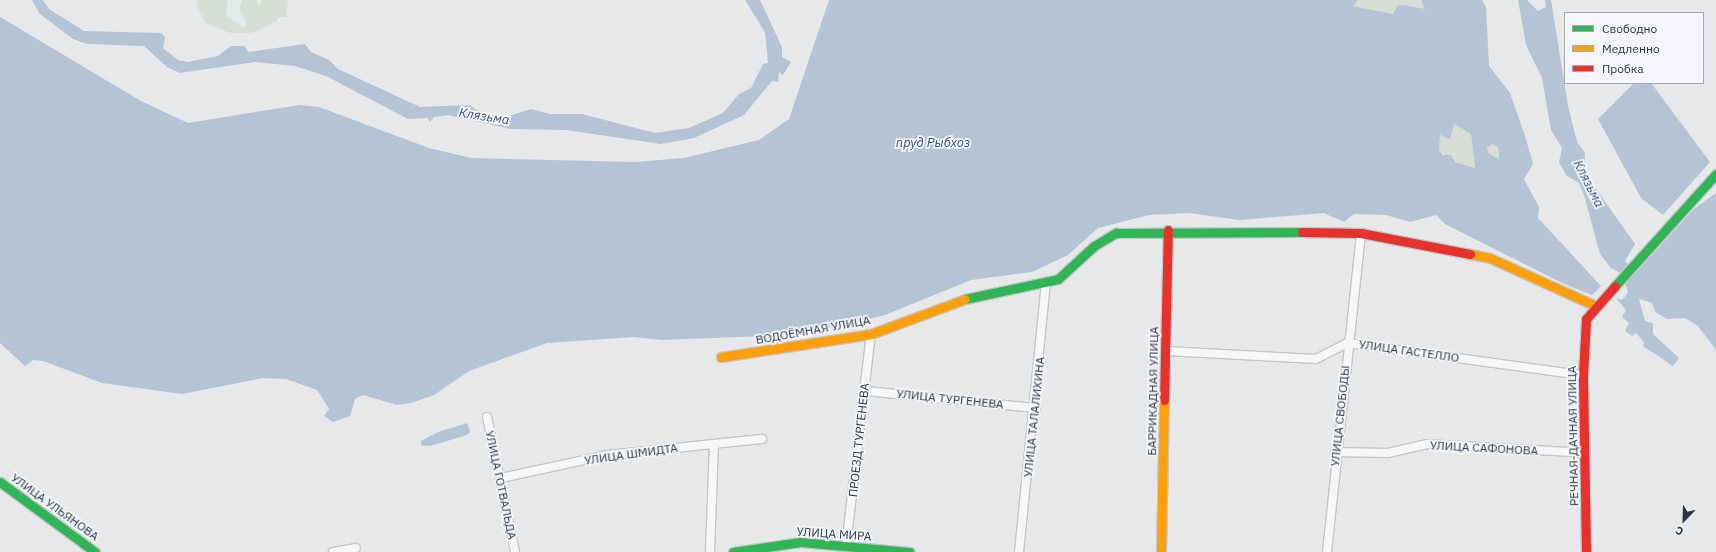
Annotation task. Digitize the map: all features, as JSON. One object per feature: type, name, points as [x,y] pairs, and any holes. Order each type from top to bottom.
[{"type":"street","points":[[1596,306],[1716,174]]},
{"type":"street","name":"ВОДОЁМНАЯ УЛИЦА","points":[[721,357],[871,334],[947,303],[1058,279],[1094,246],[1116,233],[1168,230],[1361,233],[1490,258],[1596,306]]},
{"type":"street","name":"БАРРИКАДНАЯ УЛИЦА","points":[[1161,552],[1168,230]]},
{"type":"street","name":"УЛИЦА СВОБОДЫ","points":[[1327,552],[1335,452],[1361,233]]},
{"type":"street","name":"УЛИЦА ТАЛАЛИХИНА","points":[[1019,552],[1036,408],[1046,282]]},
{"type":"street","name":"РЕЧНАЯ-ДАЧНАЯ УЛИЦА","points":[[1586,552],[1586,453],[1583,375],[1586,319],[1596,306]]},
{"type":"street","name":"ПРОЕЗД ТУРГЕНЕВА","points":[[846,546],[871,334]]},
{"type":"street","name":"УЛИЦА ГАСТЕЛЛО","points":[[1166,351],[1316,358],[1348,343],[1583,375]]},
{"type":"street","name":"УЛИЦА ТУРГЕНЕВА","points":[[865,391],[1036,408]]},
{"type":"street","name":"УЛИЦА ГОТВАЛЬДА","points":[[487,417],[501,478],[515,552]]},
{"type":"street","name":"УЛИЦА ШМИДТА","points":[[501,478],[607,455],[762,439]]},
{"type":"street","points":[[710,552],[714,444]]},
{"type":"street","name":"УЛИЦА САФОНОВА","points":[[1335,452],[1388,454],[1428,444],[1586,453]]},
{"type":"street","name":"УЛИЦА УЛЬЯНОВА","points":[[0,482],[95,552]]},
{"type":"street","name":"УЛИЦА МИРА","points":[[733,552],[800,542],[910,552]]},
{"type":"street","points":[[333,552],[356,548]]},
{"type":"shaded area","points":[[198,0],[228,0],[226,16],[244,28],[246,22],[239,9],[242,0],[256,0],[259,6],[263,0],[288,0],[286,17],[278,17],[276,22],[252,33],[230,33],[206,23],[196,5]]},
{"type":"shaded area","points":[[1358,0],[1421,0],[1425,9],[1403,5],[1397,6],[1393,14],[1353,6]]},
{"type":"shaded area","points":[[1454,124],[1471,134],[1475,168],[1455,162],[1439,150],[1440,135],[1449,139]]},
{"type":"shaded area","points":[[1492,144],[1498,146],[1499,160],[1489,154],[1487,148]]},
{"type":"water","name":"Клязьма","points":[[32,0],[43,0],[49,9],[84,31],[161,33],[165,37],[163,48],[178,60],[187,62],[218,56],[231,46],[244,46],[249,52],[305,44],[311,52],[329,60],[338,69],[420,107],[470,105],[476,110],[502,118],[531,109],[550,114],[582,114],[655,133],[689,128],[723,113],[739,94],[751,88],[763,64],[768,63],[765,32],[745,0],[760,0],[782,47],[782,57],[791,62],[783,75],[779,72],[778,82],[772,81],[744,115],[694,138],[661,144],[566,130],[510,129],[448,115],[434,117],[430,122],[428,118],[408,119],[326,76],[295,66],[255,62],[180,73],[167,67],[144,46],[87,44],[73,39],[40,14]]},
{"type":"water","name":"пруд Рыбхоз","points":[[829,0],[1358,0],[1353,6],[1393,14],[1397,6],[1403,5],[1425,9],[1421,0],[1482,0],[1486,7],[1489,66],[1510,93],[1525,136],[1533,164],[1524,179],[1539,207],[1538,218],[1601,286],[1592,295],[1564,284],[1445,224],[1436,215],[1410,222],[1386,215],[1354,214],[1344,222],[1324,213],[1239,220],[1189,213],[1149,215],[1098,228],[1068,255],[1032,272],[971,280],[885,315],[845,325],[764,336],[662,340],[633,337],[547,343],[469,371],[434,395],[411,403],[397,405],[363,395],[355,399],[350,416],[333,422],[324,416],[329,409],[317,390],[286,379],[263,378],[182,394],[102,383],[43,361],[33,360],[25,366],[0,343],[0,17],[141,101],[188,123],[299,105],[319,107],[429,148],[471,158],[635,162],[684,158],[759,140],[789,119]],"holes":[[[1454,124],[1471,134],[1475,168],[1455,162],[1451,155],[1443,155],[1439,150],[1440,135],[1450,139]],[[1492,144],[1498,147],[1499,159],[1489,154],[1487,148]]]},
{"type":"water","name":"Клязьма","points":[[1518,0],[1527,0],[1538,11],[1546,7],[1545,0],[1551,0],[1568,106],[1577,142],[1585,153],[1584,172],[1635,244],[1625,261],[1628,264],[1620,273],[1611,268],[1600,254],[1584,195],[1579,183],[1566,175],[1559,162],[1562,148],[1551,130],[1542,78],[1526,45]]},
{"type":"water","points":[[1633,84],[1652,84],[1710,162],[1663,215],[1641,198],[1598,119]]},
{"type":"water","points":[[1716,193],[1716,350],[1698,326],[1685,318],[1667,319],[1655,312],[1652,303],[1639,299],[1645,321],[1653,323],[1653,334],[1679,358],[1673,366],[1643,346],[1644,342],[1636,333],[1632,336],[1625,331],[1629,323],[1622,317],[1626,310],[1616,298],[1622,300],[1628,293],[1624,278],[1639,269],[1694,209]]},
{"type":"water","points":[[467,423],[470,432],[467,435],[430,446],[421,445],[421,441],[438,432]]},
{"type":"traffic: fast","points":[[1615,286],[1716,174]]},
{"type":"traffic: fast","points":[[965,299],[1058,279],[1094,246],[1116,233],[1302,232]]},
{"type":"traffic: fast","points":[[0,482],[95,552]]},
{"type":"traffic: fast","points":[[733,552],[800,542],[910,552]]},
{"type":"traffic: slow","points":[[1470,254],[1490,258],[1596,306]]},
{"type":"traffic: slow","points":[[721,357],[871,334],[965,299]]},
{"type":"traffic: slow","points":[[1161,552],[1164,400]]},
{"type":"traffic: jam","points":[[1164,400],[1168,230]]},
{"type":"traffic: jam","points":[[1302,232],[1361,233],[1470,254]]},
{"type":"traffic: jam","points":[[1586,552],[1583,375],[1586,319],[1615,286]]}]
